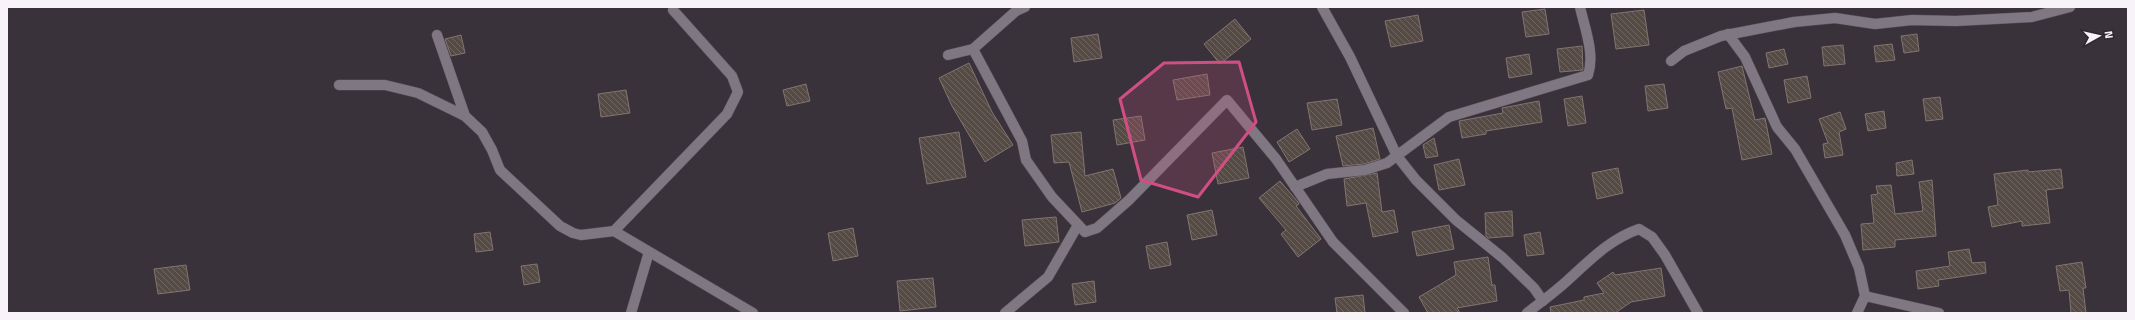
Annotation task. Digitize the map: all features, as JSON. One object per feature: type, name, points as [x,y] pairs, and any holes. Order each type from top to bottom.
[{"type":"street","points":[[948,55],[973,48],[1016,11],[1025,7]]},
{"type":"street","points":[[1322,7],[1350,57],[1398,156],[1416,180],[1456,220],[1503,258],[1534,288],[1543,301]]},
{"type":"street","points":[[1295,187],[1327,174],[1365,170],[1387,163],[1449,117],[1588,76],[1591,65],[1588,38],[1580,7]]},
{"type":"street","points":[[1671,62],[1684,51],[1728,34],[1794,22],[1835,18],[1875,24],[1912,20],[1956,21],[2032,17],[2070,7]]},
{"type":"street","points":[[614,231],[727,114],[738,92],[732,76],[673,10]]},
{"type":"street","points":[[1728,34],[1745,58],[1777,127],[1795,149],[1845,235],[1859,268],[1865,296],[1857,313]]},
{"type":"street","points":[[437,35],[465,116]]},
{"type":"street","points":[[973,48],[1022,141],[1026,160],[1052,197],[1085,232],[1097,228],[1162,168],[1227,100],[1276,159],[1333,242],[1404,313]]},
{"type":"street","points":[[339,85],[385,85],[411,91],[465,116],[482,132],[492,150],[500,170],[560,226],[573,233],[581,235],[614,231],[753,313]]},
{"type":"street","points":[[1005,313],[1048,277],[1078,225]]},
{"type":"street","points":[[1527,313],[1604,248],[1622,235],[1639,229],[1652,237],[1698,313]]},
{"type":"street","points":[[630,313],[649,252]]},
{"type":"street","points":[[1865,296],[1939,313]]},
{"type":"highlighted area","points":[[1239,62],[1256,122],[1198,197],[1141,180],[1120,99],[1164,63]]},
{"type":"building","points":[[1545,9],[1549,34],[1526,37],[1522,12]]},
{"type":"building","points":[[1644,10],[1649,45],[1616,49],[1611,14]]},
{"type":"building","points":[[1418,15],[1423,41],[1391,47],[1385,21]]},
{"type":"building","points":[[1235,19],[1251,39],[1220,64],[1204,44]]},
{"type":"building","points":[[1098,34],[1102,58],[1074,62],[1071,38]]},
{"type":"building","points":[[1917,34],[1919,51],[1904,53],[1901,36]]},
{"type":"building","points":[[461,35],[465,53],[451,56],[445,39]]},
{"type":"building","points":[[1892,44],[1895,60],[1876,62],[1874,46]]},
{"type":"building","points":[[1843,45],[1845,64],[1824,66],[1822,47]]},
{"type":"building","points":[[1582,46],[1583,70],[1560,72],[1557,49]]},
{"type":"building","points":[[1784,49],[1788,64],[1769,68],[1766,53]]},
{"type":"building","points":[[1529,54],[1532,74],[1509,78],[1506,58]]},
{"type":"building","points":[[969,63],[992,112],[1013,145],[985,162],[952,106],[939,78]]},
{"type":"building","points":[[1742,66],[1755,120],[1765,118],[1772,154],[1742,160],[1732,108],[1726,109],[1718,72]]},
{"type":"building","points":[[1207,74],[1210,95],[1177,100],[1173,80]]},
{"type":"building","points":[[1807,76],[1811,98],[1788,103],[1784,80]]},
{"type":"building","points":[[806,84],[810,101],[787,106],[783,90]]},
{"type":"building","points":[[1664,84],[1668,108],[1648,111],[1645,86]]},
{"type":"building","points":[[626,90],[630,113],[601,117],[598,94]]},
{"type":"building","points":[[1582,96],[1586,123],[1568,126],[1564,99]]},
{"type":"building","points":[[1940,97],[1943,119],[1926,121],[1923,99]]},
{"type":"building","points":[[1337,99],[1342,125],[1312,130],[1307,103]]},
{"type":"building","points":[[1539,101],[1542,122],[1486,131],[1486,134],[1462,138],[1459,121],[1503,113],[1502,108]]},
{"type":"building","points":[[1884,111],[1886,128],[1868,131],[1865,114]]},
{"type":"building","points":[[1840,112],[1846,129],[1839,132],[1843,155],[1825,158],[1823,144],[1828,143],[1819,119]]},
{"type":"building","points":[[1141,116],[1145,140],[1117,145],[1113,120]]},
{"type":"building","points":[[1373,128],[1380,159],[1364,164],[1343,166],[1336,136]]},
{"type":"building","points":[[1297,129],[1310,149],[1289,162],[1277,142]]},
{"type":"building","points":[[959,132],[966,177],[927,184],[919,138]]},
{"type":"building","points":[[1081,132],[1085,176],[1113,169],[1121,198],[1115,203],[1082,212],[1069,162],[1054,163],[1051,135]]},
{"type":"building","points":[[1434,138],[1438,156],[1426,158],[1423,145]]},
{"type":"building","points":[[1243,147],[1249,178],[1218,184],[1212,153]]},
{"type":"building","points":[[1459,159],[1465,185],[1439,190],[1434,165]]},
{"type":"building","points":[[1912,160],[1914,174],[1897,176],[1896,163]]},
{"type":"building","points":[[1618,168],[1623,193],[1597,199],[1592,173]]},
{"type":"building","points":[[2061,169],[2063,188],[2046,190],[2050,223],[2022,226],[2022,221],[1992,227],[1988,207],[1998,205],[1994,174],[2028,170],[2028,172]]},
{"type":"building","points":[[1377,173],[1382,212],[1394,210],[1398,232],[1373,237],[1366,203],[1347,206],[1344,179]]},
{"type":"building","points":[[1932,180],[1936,236],[1895,240],[1895,247],[1863,250],[1861,224],[1874,223],[1871,195],[1878,194],[1876,186],[1891,185],[1895,214],[1923,211],[1919,182]]},
{"type":"building","points":[[1280,181],[1298,202],[1299,204],[1296,206],[1321,239],[1298,257],[1281,234],[1286,230],[1259,198]]},
{"type":"building","points":[[1212,210],[1217,235],[1192,240],[1187,215]]},
{"type":"building","points":[[1512,211],[1513,236],[1488,238],[1486,236],[1485,213]]},
{"type":"building","points":[[1056,217],[1059,242],[1025,246],[1022,220]]},
{"type":"building","points":[[1449,225],[1454,249],[1417,256],[1412,232]]},
{"type":"building","points":[[853,228],[858,256],[833,261],[828,233]]},
{"type":"building","points":[[490,232],[493,250],[476,252],[474,234]]},
{"type":"building","points":[[1540,232],[1544,254],[1527,256],[1524,235]]},
{"type":"building","points":[[1167,242],[1171,265],[1150,269],[1146,246]]},
{"type":"building","points":[[1969,249],[1972,263],[1985,262],[1986,273],[1938,280],[1939,286],[1918,289],[1916,271],[1950,266],[1948,252]]},
{"type":"building","points":[[1488,257],[1492,285],[1495,285],[1497,301],[1457,308],[1460,313],[1428,313],[1419,297],[1456,275],[1454,262]]},
{"type":"building","points":[[2082,262],[2086,288],[2083,288],[2086,313],[2071,313],[2069,290],[2060,291],[2056,266]]},
{"type":"building","points":[[537,264],[540,282],[524,285],[521,266]]},
{"type":"building","points":[[186,265],[190,290],[158,294],[154,269]]},
{"type":"building","points":[[1661,268],[1665,296],[1631,302],[1615,313],[1551,313],[1550,307],[1584,300],[1584,297],[1604,293],[1597,283],[1613,272],[1615,275]]},
{"type":"building","points":[[933,278],[936,307],[900,311],[897,281]]},
{"type":"building","points":[[1094,281],[1096,302],[1075,305],[1072,284]]},
{"type":"building","points":[[1363,295],[1365,313],[1337,313],[1335,298]]}]
